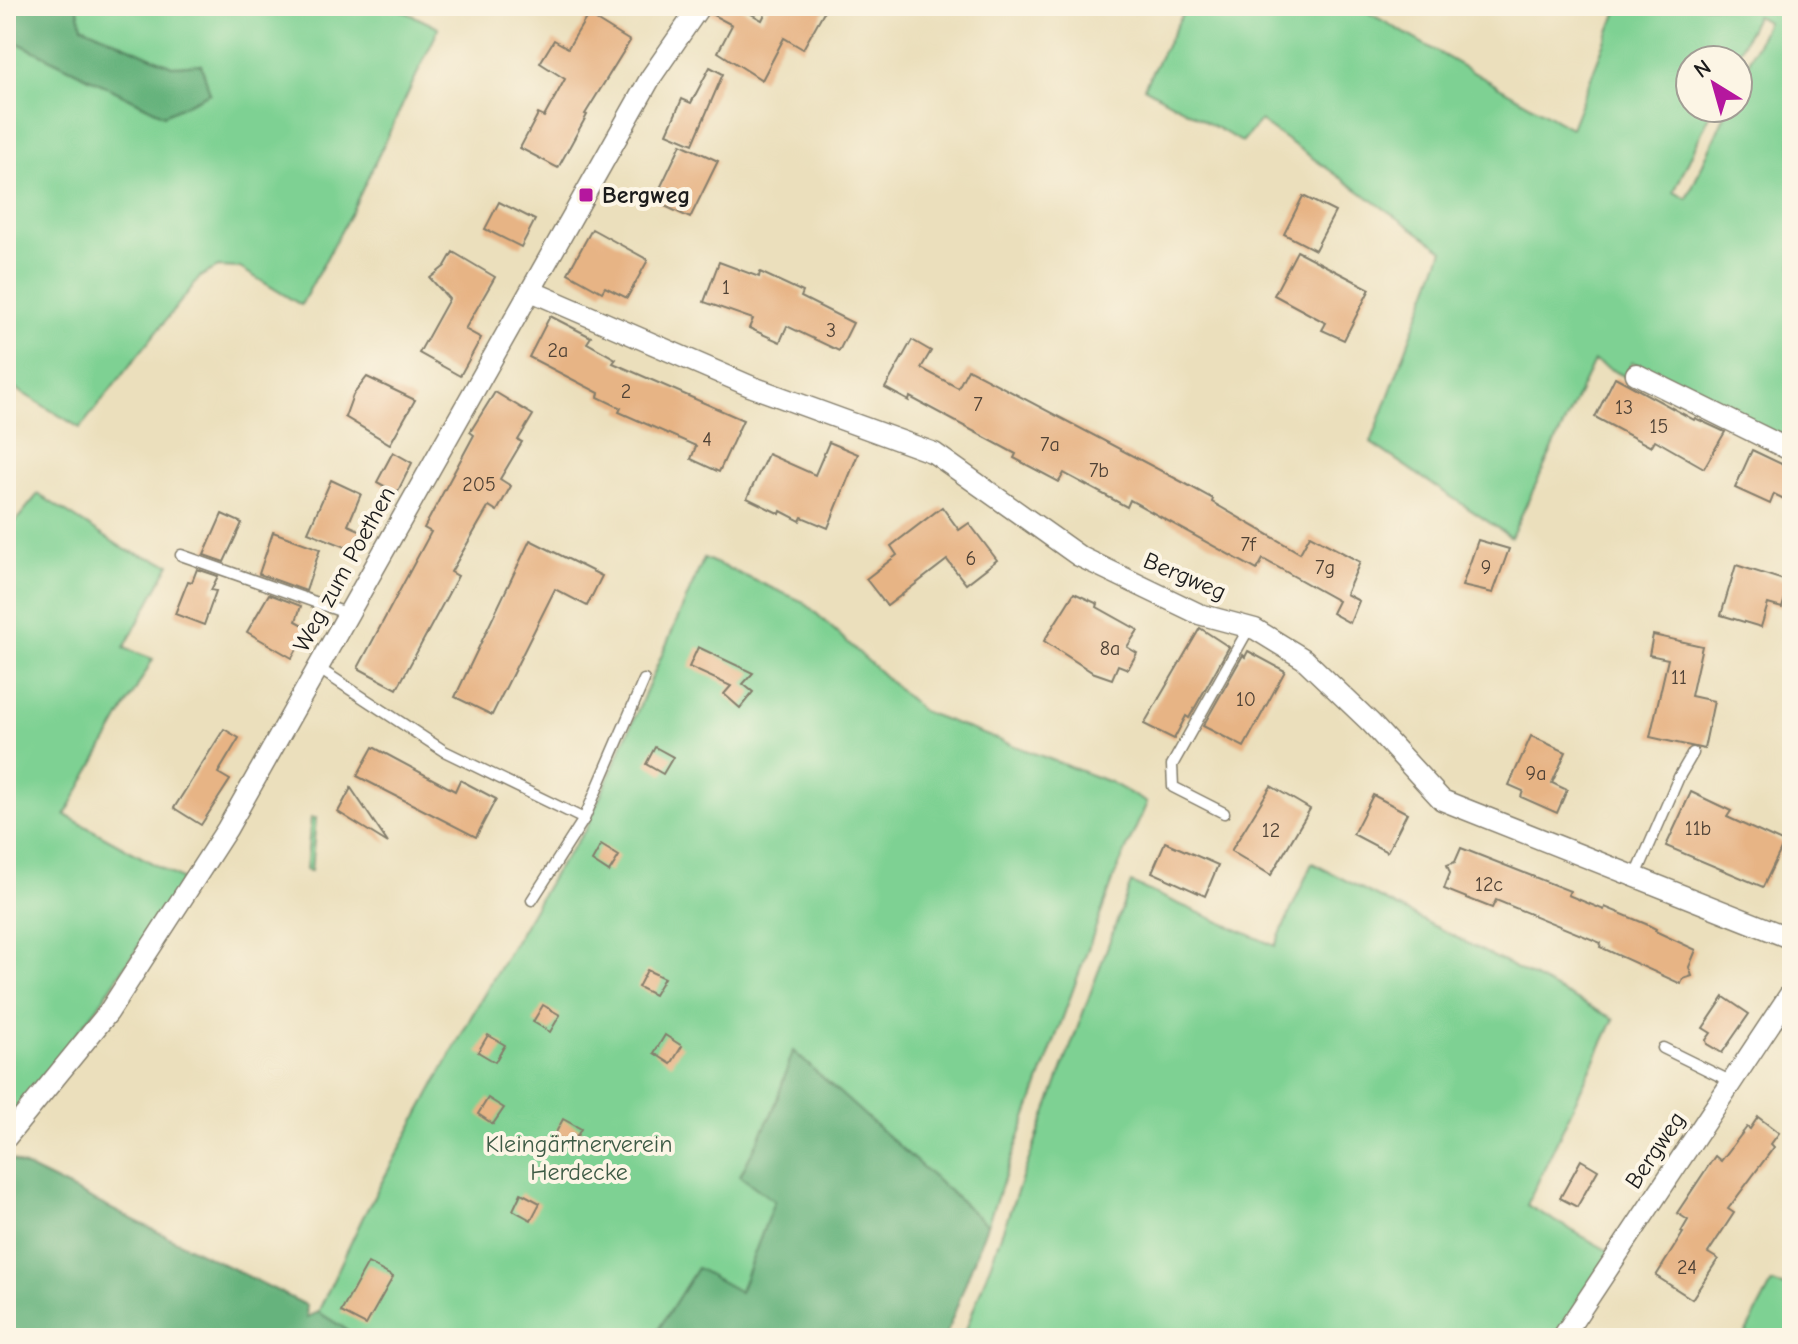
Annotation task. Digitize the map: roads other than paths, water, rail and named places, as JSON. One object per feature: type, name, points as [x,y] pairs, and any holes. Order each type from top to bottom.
[{"type":"street","name":"Weg zum Poethen","points":[[6,1138],[108,1013],[227,829],[651,77],[700,6]]},
{"type":"street","name":"Bergweg","points":[[531,291],[750,386],[934,453],[1079,556],[1199,614],[1249,628],[1304,659],[1371,723],[1442,800],[1792,939]]},
{"type":"street","points":[[1636,374],[1792,451]]},
{"type":"street","name":"Bergweg","points":[[1562,1338],[1792,991]]},
{"type":"lane","points":[[181,555],[349,614]]},
{"type":"lane","points":[[1224,813],[1173,787],[1172,765],[1249,628]]},
{"type":"lane","points":[[318,668],[444,751],[584,819]]},
{"type":"lane","points":[[532,900],[584,819],[644,680]]},
{"type":"lane","points":[[1635,878],[1679,777],[1693,753]]},
{"type":"lane","points":[[1663,1048],[1732,1082]]},
{"type":"place","name":"Bergweg","points":[[586,195]]},
{"type":"park label","name":"Kleingärtnerverein Herdecke","points":[[579,1158]]}]
